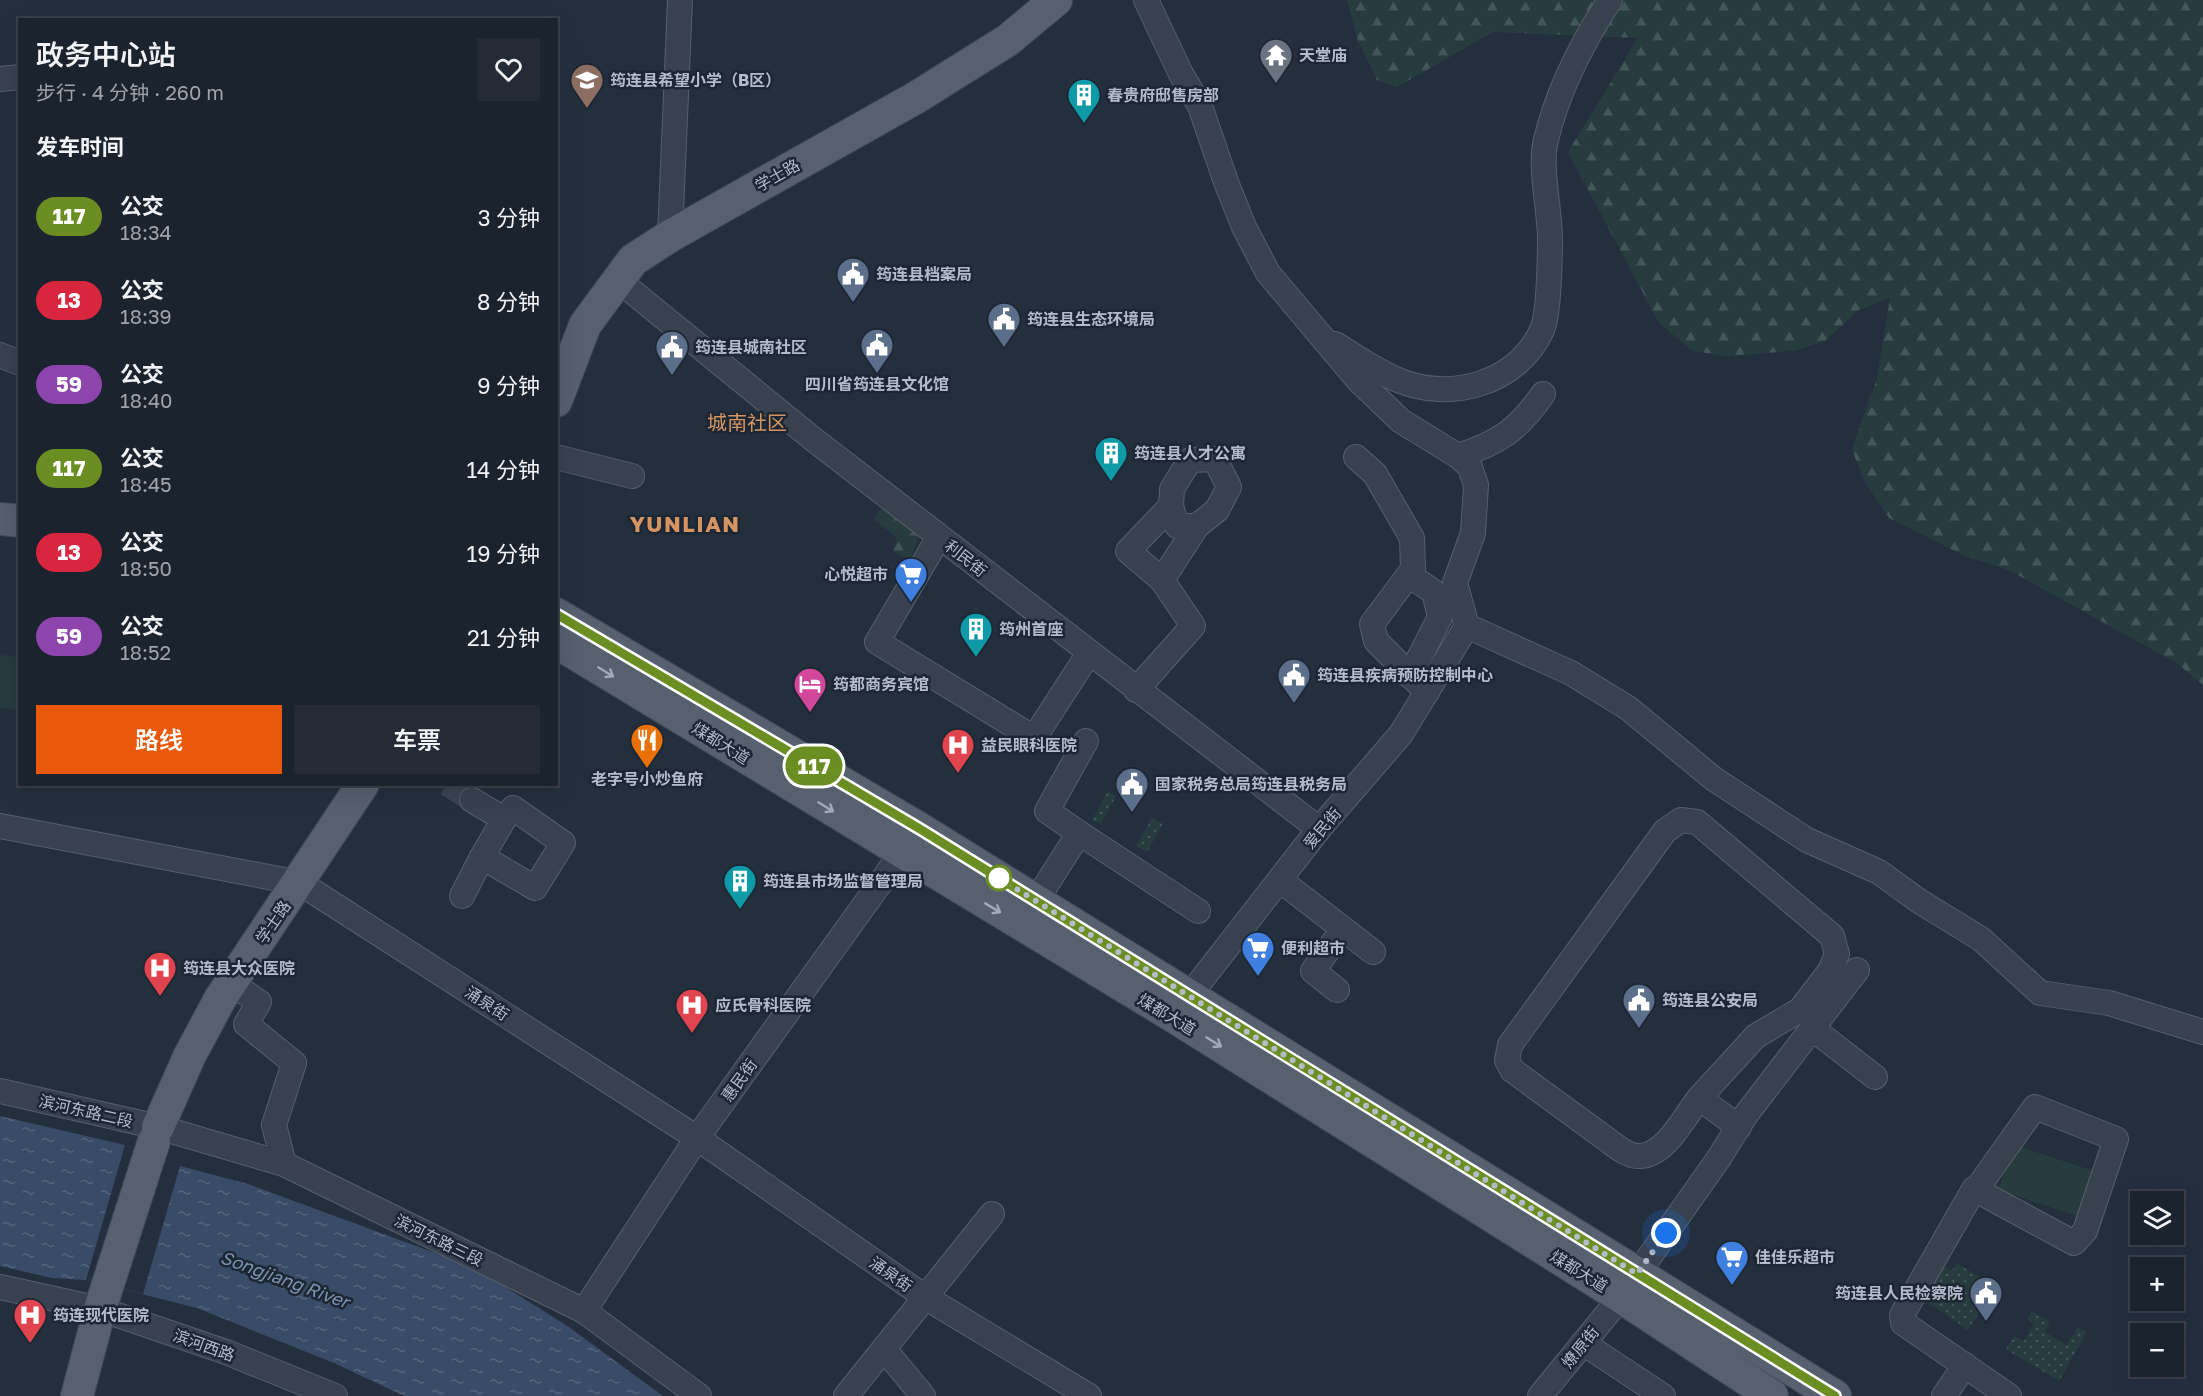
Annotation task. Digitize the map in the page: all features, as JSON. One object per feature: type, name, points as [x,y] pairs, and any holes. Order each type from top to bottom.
[{"type":"main road","name":"学士路","points":[[558,396],[585,325],[633,260],[670,236],[917,97],[1008,40],[1056,0]]},
{"type":"main road","points":[[0,519],[18,521]]},
{"type":"main road","points":[[0,540],[18,542]]},
{"type":"main road","name":"煤都大道","points":[[558,615],[1036,901],[1181,1006]]},
{"type":"main road","name":"煤都大道","points":[[558,643],[901,854],[1181,1006],[1629,1285],[1835,1396]]},
{"type":"main road","name":"学士路","points":[[103,1300],[156,1134],[189,1057],[231,983],[300,883],[362,786]]},
{"type":"main road","name":"煤都大道","points":[[1629,1285],[1772,1396]]},
{"type":"main road","points":[[77,1396],[103,1300]]},
{"type":"street","points":[[670,236],[680,0]]},
{"type":"street","points":[[1146,0],[1180,74],[1200,106],[1211,144],[1249,236],[1268,273],[1358,380],[1401,421],[1458,456],[1470,468],[1476,485],[1473,533],[1455,583],[1467,626],[1571,673],[1628,708],[1714,779],[1797,834],[1880,872],[1919,901],[1981,939],[2040,993],[2109,1003],[2203,1032]]},
{"type":"street","points":[[1320,335],[1397,380],[1421,387],[1453,391],[1488,383],[1521,359],[1543,329],[1550,239],[1545,142],[1566,76],[1611,0]]},
{"type":"street","points":[[0,79],[18,77]]},
{"type":"street","name":"利民街","points":[[618,280],[813,440],[1319,829]]},
{"type":"street","points":[[0,355],[18,362]]},
{"type":"street","points":[[1458,456],[1482,448],[1511,432],[1527,418],[1543,394]]},
{"type":"street","points":[[1356,457],[1375,474],[1412,538],[1413,569],[1372,624],[1376,641],[1419,684],[1440,616],[1434,592],[1409,575]]},
{"type":"street","points":[[558,458],[632,476]]},
{"type":"street","points":[[1162,580],[1197,526],[1217,510],[1229,487],[1215,459],[1190,460],[1172,489],[1171,506],[1177,526],[1197,526]]},
{"type":"street","points":[[1136,690],[1193,626],[1162,580],[1128,551],[1171,506]]},
{"type":"street","points":[[939,537],[877,642],[1034,738],[1089,653]]},
{"type":"street","name":"爱民街","points":[[1181,1006],[1319,829],[1401,734],[1419,684],[1467,626]]},
{"type":"street","points":[[1086,741],[1047,811],[1198,911]]},
{"type":"street","points":[[472,800],[504,819]]},
{"type":"street","points":[[462,896],[483,857],[504,819],[513,808],[563,843],[535,888],[483,857]]},
{"type":"street","points":[[1681,820],[1697,822],[1832,936],[1838,954],[1830,971],[1800,1010],[1756,1036],[1699,1098],[1665,1143],[1653,1153],[1638,1156],[1625,1152],[1609,1142],[1512,1070],[1507,1060],[1509,1045],[1665,831],[1681,820]]},
{"type":"street","name":"涌泉街","points":[[0,826],[300,883],[697,1138],[925,1298],[1089,1396]]},
{"type":"street","points":[[1036,901],[1079,833]]},
{"type":"street","name":"惠民街","points":[[584,1311],[697,1138],[901,854]]},
{"type":"street","points":[[1280,880],[1373,952]]},
{"type":"street","points":[[1337,990],[1313,971],[1343,929]]},
{"type":"street","name":"燎原街","points":[[1540,1396],[1629,1285],[1739,1127],[1857,970]]},
{"type":"street","points":[[231,983],[259,1002],[246,1024],[294,1064],[274,1125],[284,1164]]},
{"type":"street","points":[[1813,1029],[1875,1077]]},
{"type":"street","name":"滨河东路二段","points":[[0,1091],[156,1134]]},
{"type":"street","points":[[1699,1098],[1739,1127]]},
{"type":"street","points":[[1976,1190],[2074,1243],[2085,1232],[2116,1139],[2035,1107],[1976,1190],[1974,1189],[1952,1224],[1902,1316],[1904,1323],[2009,1396]]},
{"type":"street","name":"滨河东路三段","points":[[156,1134],[284,1164],[584,1311],[699,1396]]},
{"type":"street","points":[[846,1396],[992,1214]]},
{"type":"street","name":"滨河西路","points":[[0,1287],[103,1300],[335,1396]]},
{"type":"street","points":[[1583,1343],[1663,1396]]},
{"type":"street","points":[[885,1350],[923,1396]]},
{"type":"street","points":[[1944,1396],[1965,1365]]},
{"type":"green space","points":[[1347,0],[2203,0],[2203,685],[2178,664],[2009,570],[1965,556],[1889,518],[1866,484],[1852,450],[1877,378],[1890,298],[1859,310],[1825,341],[1793,351],[1727,356],[1693,351],[1659,323],[1568,152],[1638,38],[1493,32],[1397,87],[1377,80],[1358,41]]},
{"type":"green space","points":[[884,504],[920,532],[910,561],[893,551],[897,538],[874,519]]},
{"type":"green space","points":[[0,655],[18,657],[18,710],[0,708]]},
{"type":"green space","points":[[1108,791],[1116,796],[1101,824],[1092,820]]},
{"type":"green space","points":[[1152,818],[1163,824],[1147,852],[1136,846]]},
{"type":"green space","points":[[2014,1145],[2103,1174],[2086,1219],[1998,1190]]},
{"type":"green space","points":[[1937,1262],[1952,1271],[1957,1263],[1987,1282],[1980,1293],[1976,1291],[1969,1302],[1981,1310],[1968,1330],[1924,1300]]},
{"type":"green space","points":[[2032,1311],[2050,1322],[2045,1332],[2066,1345],[2078,1327],[2087,1332],[2059,1381],[2006,1349],[2014,1336],[2024,1341],[2034,1324],[2027,1319]]},
{"type":"water","name":"Songjiang River","points":[[0,1116],[125,1145],[180,1166],[248,1184],[473,1267],[566,1325],[663,1396],[404,1396],[334,1363],[197,1308],[86,1280],[52,1278],[0,1266]]},
{"type":"pier","points":[[125,1145],[180,1166],[143,1294],[86,1280]]},
{"type":"tunnel","points":[[450,786],[472,800]]},
{"type":"bus line","name":"117","points":[[558,615],[920,829],[1835,1396]]},
{"type":"place","name":"天堂庙","points":[[1276,84]]},
{"type":"place","name":"筠连县希望小学（B区）","points":[[587,109]]},
{"type":"place","name":"春贵府邸售房部","points":[[1084,124]]},
{"type":"place","name":"筠连县档案局","points":[[853,303]]},
{"type":"place","name":"筠连县生态环境局","points":[[1004,348]]},
{"type":"place","name":"四川省筠连县文化馆","points":[[877,374]]},
{"type":"place","name":"筠连县城南社区","points":[[672,376]]},
{"type":"place","name":"筠连县人才公寓","points":[[1111,482]]},
{"type":"place","name":"心悦超市","points":[[911,603]]},
{"type":"place","name":"筠州首座","points":[[976,658]]},
{"type":"place","name":"筠连县疾病预防控制中心","points":[[1294,704]]},
{"type":"place","name":"筠都商务宾馆","points":[[810,713]]},
{"type":"place","name":"老字号小炒鱼府","points":[[647,769]]},
{"type":"place","name":"益民眼科医院","points":[[958,774]]},
{"type":"place","name":"国家税务总局筠连县税务局","points":[[1132,813]]},
{"type":"place","name":"筠连县市场监督管理局","points":[[740,910]]},
{"type":"place","name":"便利超市","points":[[1258,977]]},
{"type":"place","name":"筠连县大众医院","points":[[160,997]]},
{"type":"place","name":"筠连县公安局","points":[[1639,1029]]},
{"type":"place","name":"应氏骨科医院","points":[[692,1034]]},
{"type":"place","name":"佳佳乐超市","points":[[1732,1286]]},
{"type":"place","name":"筠连县人民检察院","points":[[1986,1322]]},
{"type":"place","name":"筠连现代医院","points":[[30,1344]]},
{"type":"district","name":"城南社区","points":[[747,422]]},
{"type":"district","name":"YUNLIAN","points":[[685,523]]},
{"type":"route","points":[[999,878],[1637,1274],[1666,1233]]}]
